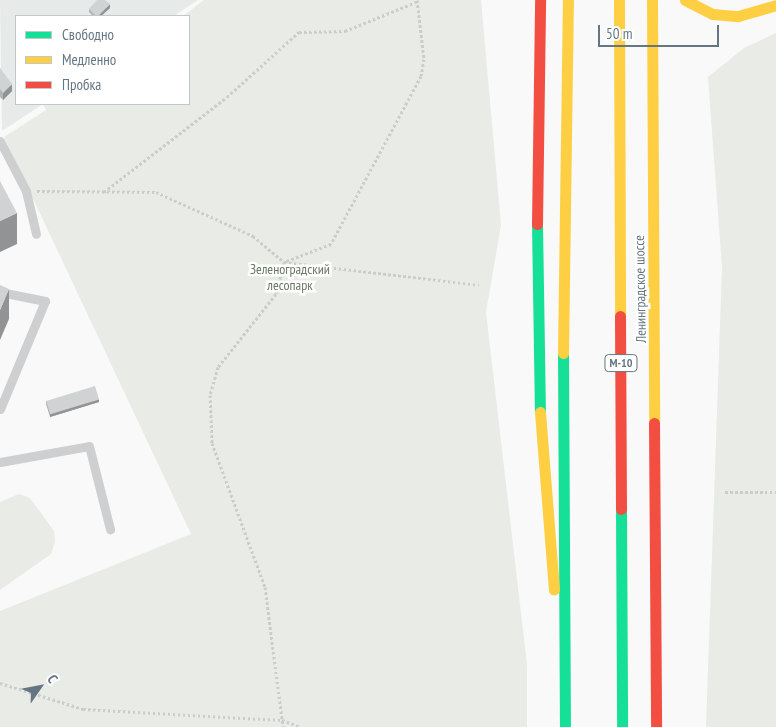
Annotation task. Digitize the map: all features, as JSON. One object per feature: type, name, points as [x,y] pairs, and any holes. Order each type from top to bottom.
[{"type":"main road","points":[[529,0],[539,41]]},
{"type":"main road","points":[[540,0],[536,356],[565,721]]},
{"type":"main road","points":[[565,721],[563,278],[568,0]]},
{"type":"main road","name":"Ленинградское шоссе","points":[[619,0],[622,727]]},
{"type":"main road","name":"Ленинградское шоссе","points":[[652,0],[656,727]]},
{"type":"main road","points":[[685,0],[713,14],[738,16],[776,5]]},
{"type":"lane","points":[[0,141],[26,191],[36,234]]},
{"type":"lane","points":[[0,292],[45,301],[0,409]]},
{"type":"lane","points":[[0,462],[12,464],[89,446],[110,529]]},
{"type":"path","points":[[104,192],[227,97],[299,32],[345,31],[417,1],[424,59],[421,76],[331,244],[284,262]]},
{"type":"path","points":[[26,191],[156,192],[253,236],[284,262],[479,285]]},
{"type":"path","points":[[283,727],[266,587],[212,443],[210,395],[218,367],[276,294],[284,262]]},
{"type":"path","points":[[725,492],[776,492]]},
{"type":"path","points":[[0,683],[83,710],[282,720],[301,727]]},
{"type":"shaded area","points":[[0,0],[198,0],[176,15],[15,15],[15,105],[41,105],[2,131]]},
{"type":"green space","name":"Зеленоградский лесопарк","points":[[204,0],[481,0],[501,225],[486,312],[527,665],[527,727],[0,727],[0,611],[191,534],[4,137],[46,110],[44,105],[190,105],[190,15],[184,15]]},
{"type":"green space","points":[[776,33],[776,727],[706,727],[722,268],[708,77],[744,48]]},
{"type":"green space","points":[[19,494],[30,498],[54,531],[55,542],[51,554],[0,590],[0,502]]},
{"type":"building","points":[[97,0],[105,0],[110,4],[99,15],[95,15],[89,9]]},
{"type":"building","points":[[0,68],[12,84],[3,93],[0,89]]},
{"type":"building","points":[[0,181],[17,213],[0,221]]},
{"type":"building","points":[[0,285],[9,289],[0,310]]},
{"type":"building","points":[[95,386],[99,399],[50,414],[46,401]]},
{"type":"traffic: fast","points":[[537,224],[540,412]]},
{"type":"traffic: fast","points":[[563,353],[565,727]]},
{"type":"traffic: fast","points":[[621,509],[622,727]]},
{"type":"traffic: slow","points":[[563,353],[568,0]]},
{"type":"traffic: slow","points":[[619,0],[620,316]]},
{"type":"traffic: slow","points":[[652,0],[654,423]]},
{"type":"traffic: slow","points":[[685,0],[713,14],[738,16],[776,5]]},
{"type":"traffic: slow","points":[[540,412],[554,589]]},
{"type":"traffic: jam","points":[[537,224],[540,0]]},
{"type":"traffic: jam","points":[[620,316],[621,509]]},
{"type":"traffic: jam","points":[[654,423],[656,727]]}]
